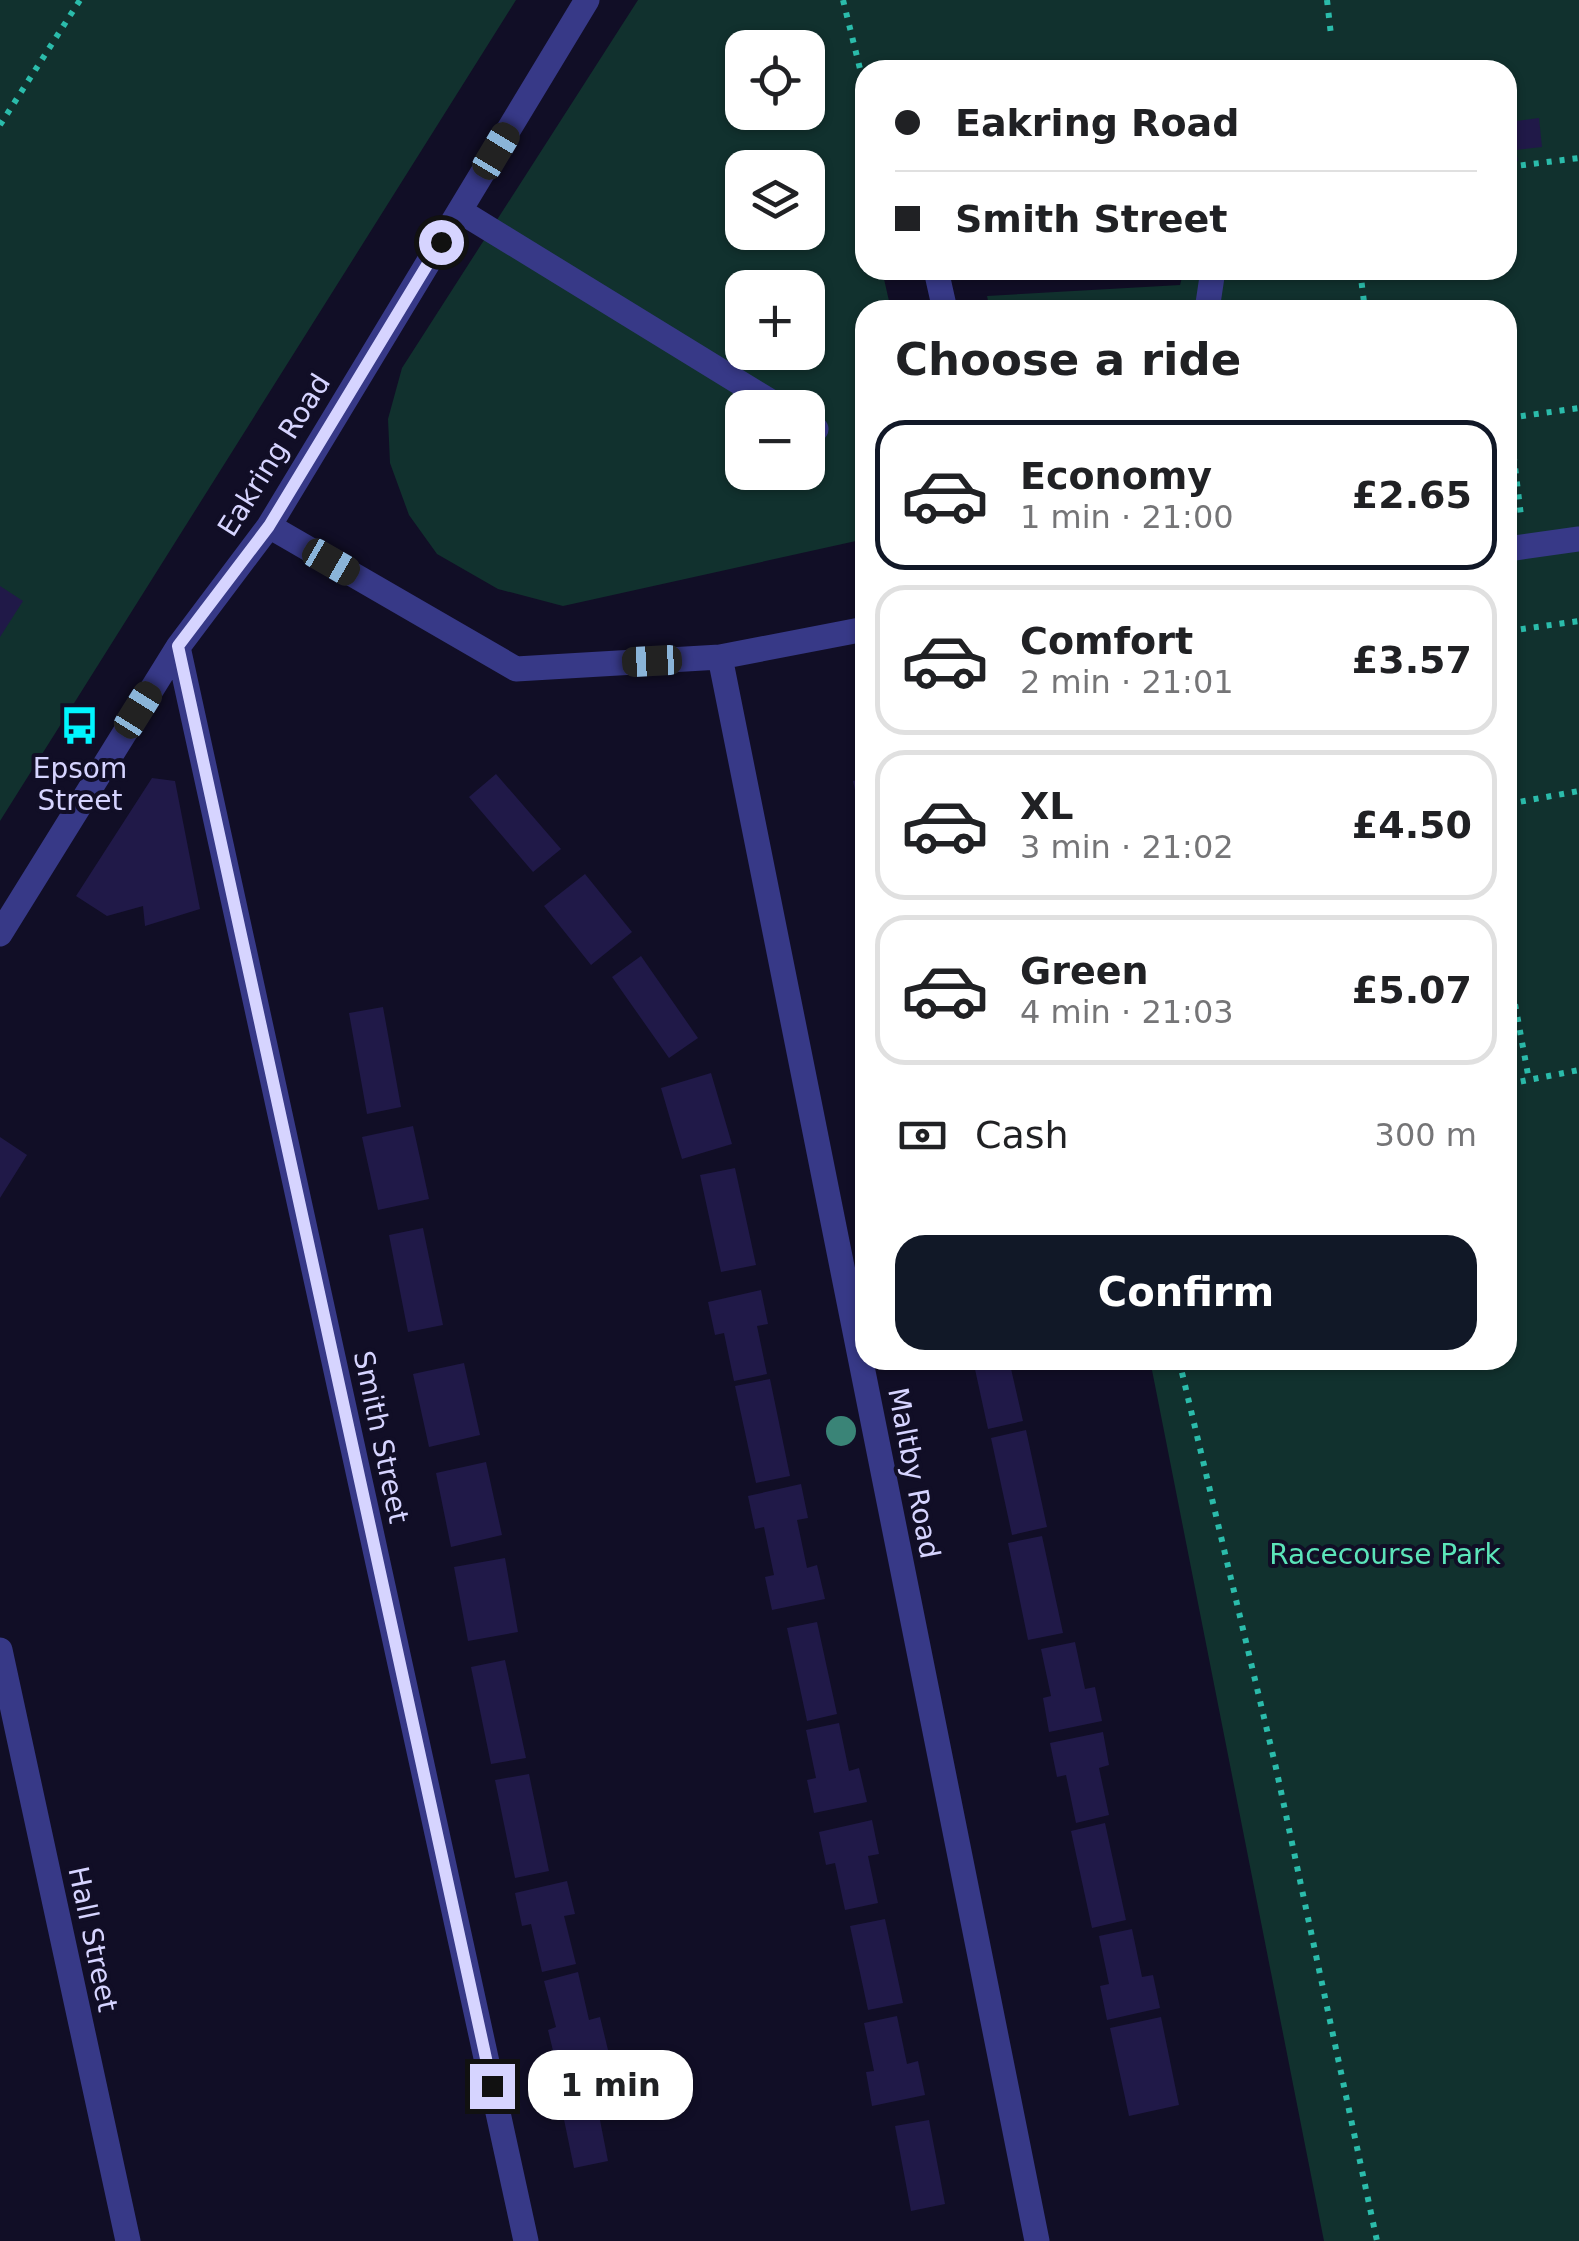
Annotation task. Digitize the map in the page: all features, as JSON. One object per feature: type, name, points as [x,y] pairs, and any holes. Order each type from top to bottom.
[{"type":"street","name":"Eakring Road","points":[[0,934],[178,646],[269,526],[587,0]]},
{"type":"street","points":[[460,211],[751,390]]},
{"type":"street","points":[[269,526],[516,668],[720,657],[855,631]]},
{"type":"street","points":[[1517,548],[1579,539]]},
{"type":"street","name":"Smith Street","points":[[178,646],[526,2241]]},
{"type":"street","name":"Maltby Road","points":[[720,657],[855,1329]]},
{"type":"street","name":"Maltby Road","points":[[863,1370],[1038,2241]]},
{"type":"street","name":"Hall Street","points":[[0,1650],[128,2241]]},
{"type":"path","points":[[0,126],[80,0]]},
{"type":"path","points":[[843,0],[858,60]]},
{"type":"path","points":[[1327,0],[1331,35]]},
{"type":"path","points":[[1517,166],[1579,158]]},
{"type":"path","points":[[1517,416],[1579,408]]},
{"type":"path","points":[[1517,631],[1579,621]]},
{"type":"path","points":[[1517,802],[1579,791]]},
{"type":"path","points":[[1517,1013],[1530,1080]]},
{"type":"path","points":[[1517,1082],[1579,1070]]},
{"type":"path","points":[[1181,1370],[1276,1768],[1377,2241]]},
{"type":"green space","points":[[0,0],[516,0],[0,821]]},
{"type":"green space","name":"Racecourse Park","points":[[638,0],[1579,0],[1579,2241],[1324,2241],[1152,1370],[1517,1370],[1517,300],[988,300],[987,296],[1180,285],[1181,280],[1517,280],[1517,60],[855,60],[855,280],[884,280],[889,300],[855,300],[855,541],[563,606],[498,589],[437,554],[409,515],[390,463],[388,419],[402,368]]},
{"type":"building","points":[[1539,118],[1542,147],[1517,150],[1517,121]]},
{"type":"building","points":[[0,586],[23,601],[0,637]]},
{"type":"building","points":[[496,774],[561,849],[533,872],[469,797]]},
{"type":"building","points":[[152,778],[175,781],[200,909],[145,926],[143,906],[107,916],[76,896]]},
{"type":"building","points":[[585,874],[632,932],[591,965],[544,906]]},
{"type":"building","points":[[641,956],[698,1038],[669,1058],[612,977]]},
{"type":"building","points":[[383,1007],[401,1107],[367,1114],[349,1013]]},
{"type":"building","points":[[711,1073],[732,1144],[682,1159],[661,1088]]},
{"type":"building","points":[[413,1126],[429,1199],[378,1210],[362,1137]]},
{"type":"building","points":[[0,1137],[27,1155],[0,1198]]},
{"type":"building","points":[[735,1168],[756,1265],[721,1272],[700,1175]]},
{"type":"building","points":[[423,1228],[443,1325],[408,1332],[389,1235]]},
{"type":"building","points":[[761,1290],[768,1324],[757,1326],[767,1374],[734,1381],[724,1333],[715,1335],[708,1302]]},
{"type":"building","points":[[464,1363],[480,1435],[429,1447],[413,1374]]},
{"type":"building","points":[[975,1370],[1011,1370],[1023,1421],[988,1429]]},
{"type":"building","points":[[770,1379],[790,1476],[756,1483],[735,1386]]},
{"type":"building","points":[[1026,1430],[1047,1527],[1012,1535],[991,1438]]},
{"type":"building","points":[[486,1462],[502,1535],[451,1547],[436,1473]]},
{"type":"building","points":[[801,1484],[808,1518],[797,1520],[807,1568],[817,1565],[825,1599],[772,1610],[765,1577],[774,1575],[764,1527],[755,1529],[748,1496]]},
{"type":"building","points":[[1042,1536],[1063,1633],[1028,1640],[1008,1543]]},
{"type":"building","points":[[505,1558],[518,1632],[468,1641],[454,1567]]},
{"type":"building","points":[[817,1622],[837,1714],[807,1721],[787,1628]]},
{"type":"building","points":[[1075,1642],[1085,1689],[1095,1687],[1102,1721],[1049,1732],[1043,1698],[1051,1696],[1041,1649]]},
{"type":"building","points":[[505,1660],[526,1758],[491,1764],[471,1667]]},
{"type":"building","points":[[839,1723],[849,1771],[859,1768],[867,1802],[814,1813],[807,1780],[816,1778],[806,1730]]},
{"type":"building","points":[[1103,1732],[1109,1765],[1099,1768],[1109,1815],[1076,1823],[1066,1775],[1057,1777],[1050,1743]]},
{"type":"building","points":[[529,1774],[549,1871],[515,1878],[495,1780]]},
{"type":"building","points":[[872,1820],[879,1854],[868,1856],[878,1903],[845,1910],[835,1863],[826,1865],[819,1832]]},
{"type":"building","points":[[1105,1823],[1126,1920],[1092,1928],[1071,1831]]},
{"type":"building","points":[[567,1881],[575,1914],[564,1916],[576,1964],[542,1972],[531,1924],[522,1926],[515,1893]]},
{"type":"building","points":[[885,1919],[903,2003],[868,2010],[850,1926]]},
{"type":"building","points":[[1132,1929],[1142,1977],[1153,1975],[1160,2008],[1107,2020],[1100,1986],[1109,1984],[1099,1936]]},
{"type":"building","points":[[578,1972],[589,2020],[600,2017],[608,2050],[556,2063],[548,2030],[556,2027],[544,1981]]},
{"type":"building","points":[[897,2016],[907,2064],[918,2061],[925,2095],[872,2106],[866,2072],[874,2071],[864,2023]]},
{"type":"building","points":[[1161,2017],[1179,2105],[1129,2116],[1110,2028]]},
{"type":"building","points":[[589,2064],[608,2161],[574,2168],[554,2071]]},
{"type":"building","points":[[929,2120],[945,2204],[911,2211],[895,2126]]},
{"type":"place","name":"Epsom Street","points":[[80,726]]},
{"type":"route","points":[[441,242],[269,526],[178,646],[492,2086]]}]
